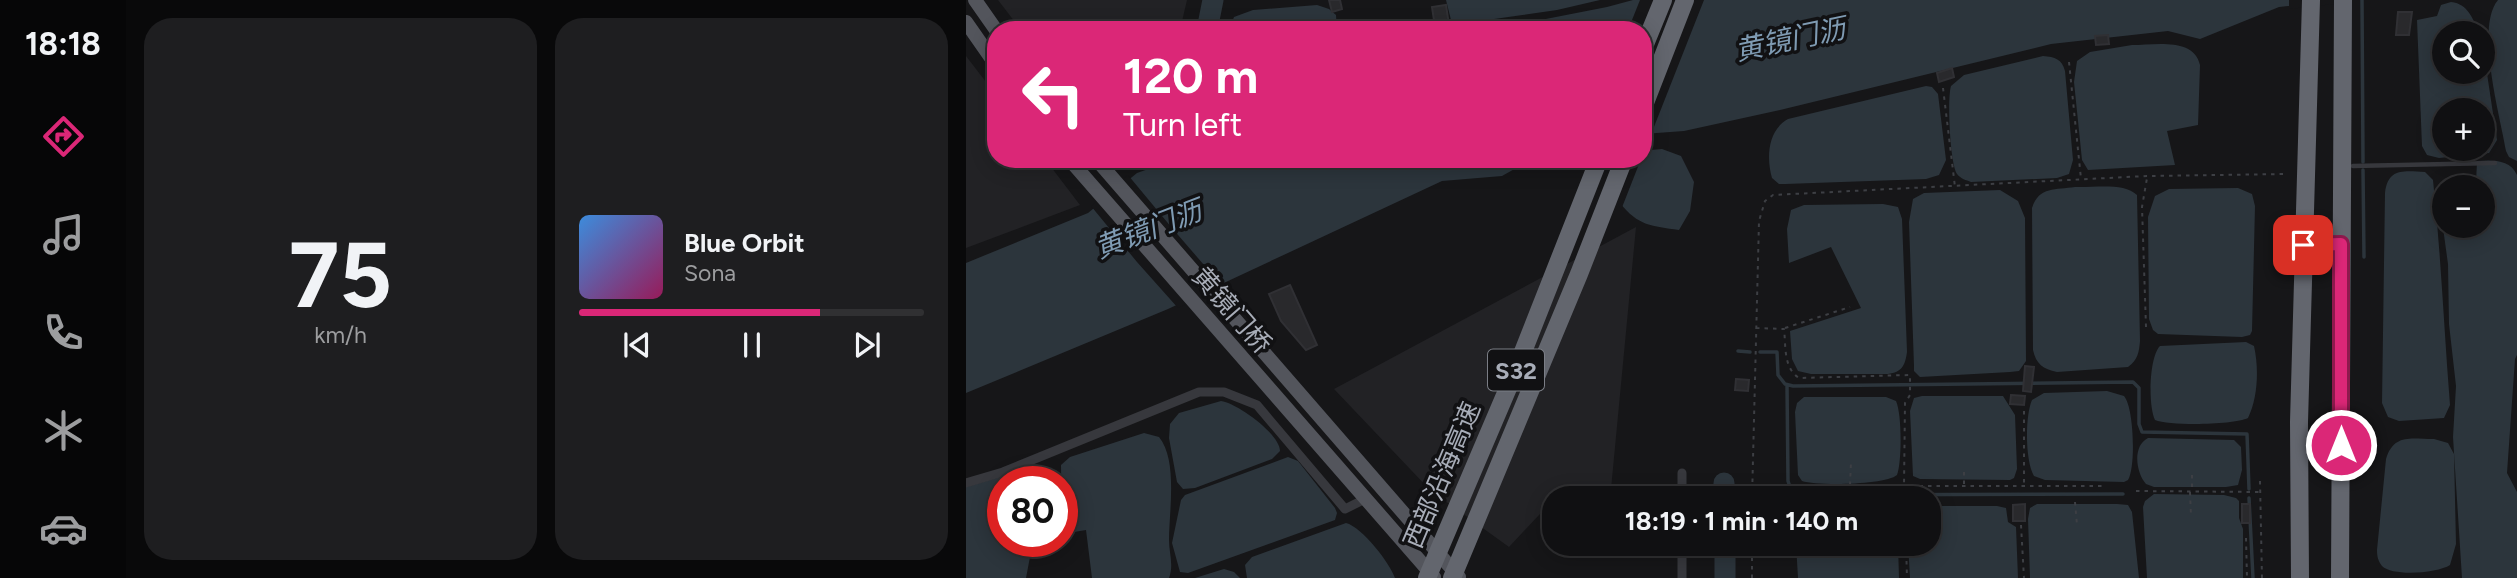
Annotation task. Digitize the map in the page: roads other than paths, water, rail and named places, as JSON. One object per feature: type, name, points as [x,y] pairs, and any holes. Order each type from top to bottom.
[{"type":"highway","points":[[1652,85],[1685,0]]},
{"type":"highway","points":[[2300,578],[2299,422],[2311,0]]},
{"type":"highway","points":[[2340,578],[2343,0]]},
{"type":"highway","points":[[1652,26],[1662,1]]},
{"type":"highway","name":"西部沿海高速","points":[[1427,578],[1517,368],[1596,168]]},
{"type":"highway","name":"西部沿海高速","points":[[1452,578],[1579,275],[1620,168]]},
{"type":"highway","points":[[2303,245],[2341,244]]},
{"type":"main road","points":[[975,0],[990,21]]},
{"type":"main road","points":[[966,22],[987,52]]},
{"type":"main road","name":"黄镜门桥","points":[[1077,168],[1435,578]]},
{"type":"main road","name":"黄镜门桥","points":[[1104,168],[1460,578]]},
{"type":"street","points":[[966,483],[1003,472],[1199,391],[1224,392],[1257,405],[1345,509],[1362,496]]},
{"type":"street","points":[[1682,473],[1682,486]]},
{"type":"street","points":[[1682,556],[1682,578]]},
{"type":"lane","points":[[2353,166],[2495,163]]},
{"type":"water","points":[[1446,0],[1600,0],[1557,10],[1480,21],[1451,20]]},
{"type":"water","name":"黄镜门沥","points":[[1633,0],[2342,0],[2279,7],[2200,39],[2168,31],[2051,44],[1780,110],[1684,131],[1652,133],[1652,21],[1536,21]]},
{"type":"water","points":[[2498,0],[2517,0],[2517,161],[2509,157],[2506,151],[2495,95],[2495,21],[2490,21]]},
{"type":"water","points":[[2451,2],[2462,6],[2473,21],[2432,21],[2432,84],[2489,84],[2491,98],[2432,98],[2432,156],[2427,155],[2422,146],[2417,20],[2437,16],[2441,5]]},
{"type":"water","points":[[1317,5],[1329,9],[1336,15],[1336,21],[1232,21],[1234,17],[1253,10]]},
{"type":"water","points":[[2172,44],[2190,50],[2196,56],[2200,65],[2198,125],[2167,131],[2175,165],[2088,170],[2082,160],[2074,82],[2077,61],[2090,52],[2132,45]]},
{"type":"water","points":[[2043,56],[2057,59],[2065,71],[2073,160],[2069,174],[2057,178],[1971,182],[1960,177],[1955,168],[1951,145],[1951,86],[1964,75]]},
{"type":"water","points":[[1926,86],[1932,87],[1938,94],[1946,160],[1939,175],[1926,179],[1785,184],[1779,184],[1772,178],[1770,145],[1776,130],[1788,119]]},
{"type":"water","points":[[1662,149],[1681,156],[1694,182],[1690,211],[1679,230],[1639,221],[1620,203],[1635,168],[1652,168],[1652,150]]},
{"type":"water","points":[[2477,161],[2494,161],[2510,166],[2517,175],[2517,355],[2507,473],[2517,492],[2517,578],[2462,578],[2453,437],[2456,386],[2449,324],[2448,264],[2444,238],[2495,238],[2495,175],[2476,175]]},
{"type":"water","name":"黄镜门沥","points":[[1151,168],[1516,168],[1502,176],[1442,181],[1168,309],[966,393],[966,263],[1088,213],[1137,173]]},
{"type":"water","points":[[2403,172],[2425,172],[2432,179],[2432,238],[2438,238],[2450,405],[2444,418],[2399,421],[2388,417],[2382,403],[2385,193],[2389,179]]},
{"type":"water","points":[[2075,187],[2124,188],[2137,195],[2140,341],[2137,356],[2128,367],[2057,372],[2041,365],[2034,355],[2032,208],[2044,192]]},
{"type":"water","points":[[2238,188],[2252,194],[2255,206],[2250,335],[2158,334],[2153,330],[2149,319],[2148,217],[2155,196],[2169,189]]},
{"type":"water","points":[[2000,190],[2018,201],[2025,218],[2026,361],[2019,371],[1920,377],[1914,371],[1909,222],[1913,199],[1924,193]]},
{"type":"water","points":[[1883,204],[1898,207],[1902,219],[1907,352],[1904,365],[1897,372],[1888,374],[1811,374],[1798,371],[1792,359],[1790,331],[1861,308],[1831,247],[1789,263],[1787,229],[1791,210],[1804,205]]},
{"type":"water","points":[[2246,342],[2254,346],[2257,364],[2256,392],[2248,418],[2202,424],[2155,420],[2151,404],[2151,382],[2156,352],[2160,346]]},
{"type":"water","points":[[2107,391],[2124,396],[2130,412],[2133,451],[2128,480],[2045,480],[2034,476],[2027,438],[2032,400],[2044,393]]},
{"type":"water","points":[[2003,396],[2015,415],[2017,469],[2014,478],[1920,479],[1913,476],[1910,411],[1914,398]]},
{"type":"water","points":[[1804,397],[1886,397],[1896,401],[1901,438],[1897,475],[1880,481],[1851,484],[1802,481],[1798,475],[1795,412],[1797,403]]},
{"type":"water","points":[[1221,401],[1237,407],[1266,428],[1280,451],[1272,459],[1195,488],[1183,489],[1177,482],[1169,438],[1170,424],[1179,413]]},
{"type":"water","points":[[1144,433],[1159,437],[1165,447],[1171,472],[1169,578],[1092,578],[1086,530],[1078,531],[1078,466],[1061,466],[1070,457]]},
{"type":"water","points":[[2148,438],[2234,440],[2241,447],[2242,470],[2238,485],[2154,487],[2146,484],[2137,460],[2140,447]]},
{"type":"water","points":[[2411,438],[2448,443],[2454,454],[2456,544],[2450,565],[2416,573],[2396,572],[2382,566],[2377,550],[2386,459],[2389,451],[2399,441]]},
{"type":"water","points":[[1288,457],[1298,461],[1335,508],[1335,520],[1188,573],[1180,572],[1172,543],[1181,500],[1185,495]]},
{"type":"water","points":[[987,481],[987,557],[1030,557],[1026,578],[966,578],[966,487]]},
{"type":"water","points":[[2154,494],[2224,495],[2236,498],[2239,501],[2239,518],[2243,529],[2243,578],[2147,578],[2143,507],[2145,501]]},
{"type":"water","points":[[2037,504],[2128,505],[2132,512],[2139,578],[2030,578],[2028,519],[2030,508]]},
{"type":"water","points":[[1941,506],[2006,508],[2008,522],[2016,527],[2018,578],[1910,578],[1909,556],[1941,556]]},
{"type":"water","points":[[1346,523],[1360,531],[1375,546],[1395,578],[1247,578],[1245,565],[1252,557]]},
{"type":"water","points":[[1797,556],[1898,556],[1899,578],[1798,578]]},
{"type":"water","points":[[1224,569],[1234,572],[1240,578],[1195,578]]},
{"type":"waterway","points":[[1209,21],[1213,0]]},
{"type":"waterway","points":[[2362,0],[2363,162]]},
{"type":"waterway","points":[[2363,170],[2364,257]]},
{"type":"waterway","points":[[1738,351],[1750,352]]},
{"type":"waterway","points":[[1760,352],[1777,352],[1778,375],[1785,384],[1793,386],[2133,382],[2139,388],[2139,424],[2142,432],[2247,434],[2249,489]]},
{"type":"waterway","points":[[1787,385],[1788,481],[1792,493],[1797,495],[2123,494]]},
{"type":"waterway","points":[[2249,498],[2253,578]]},
{"type":"waterway","points":[[1725,556],[1725,578]]}]
